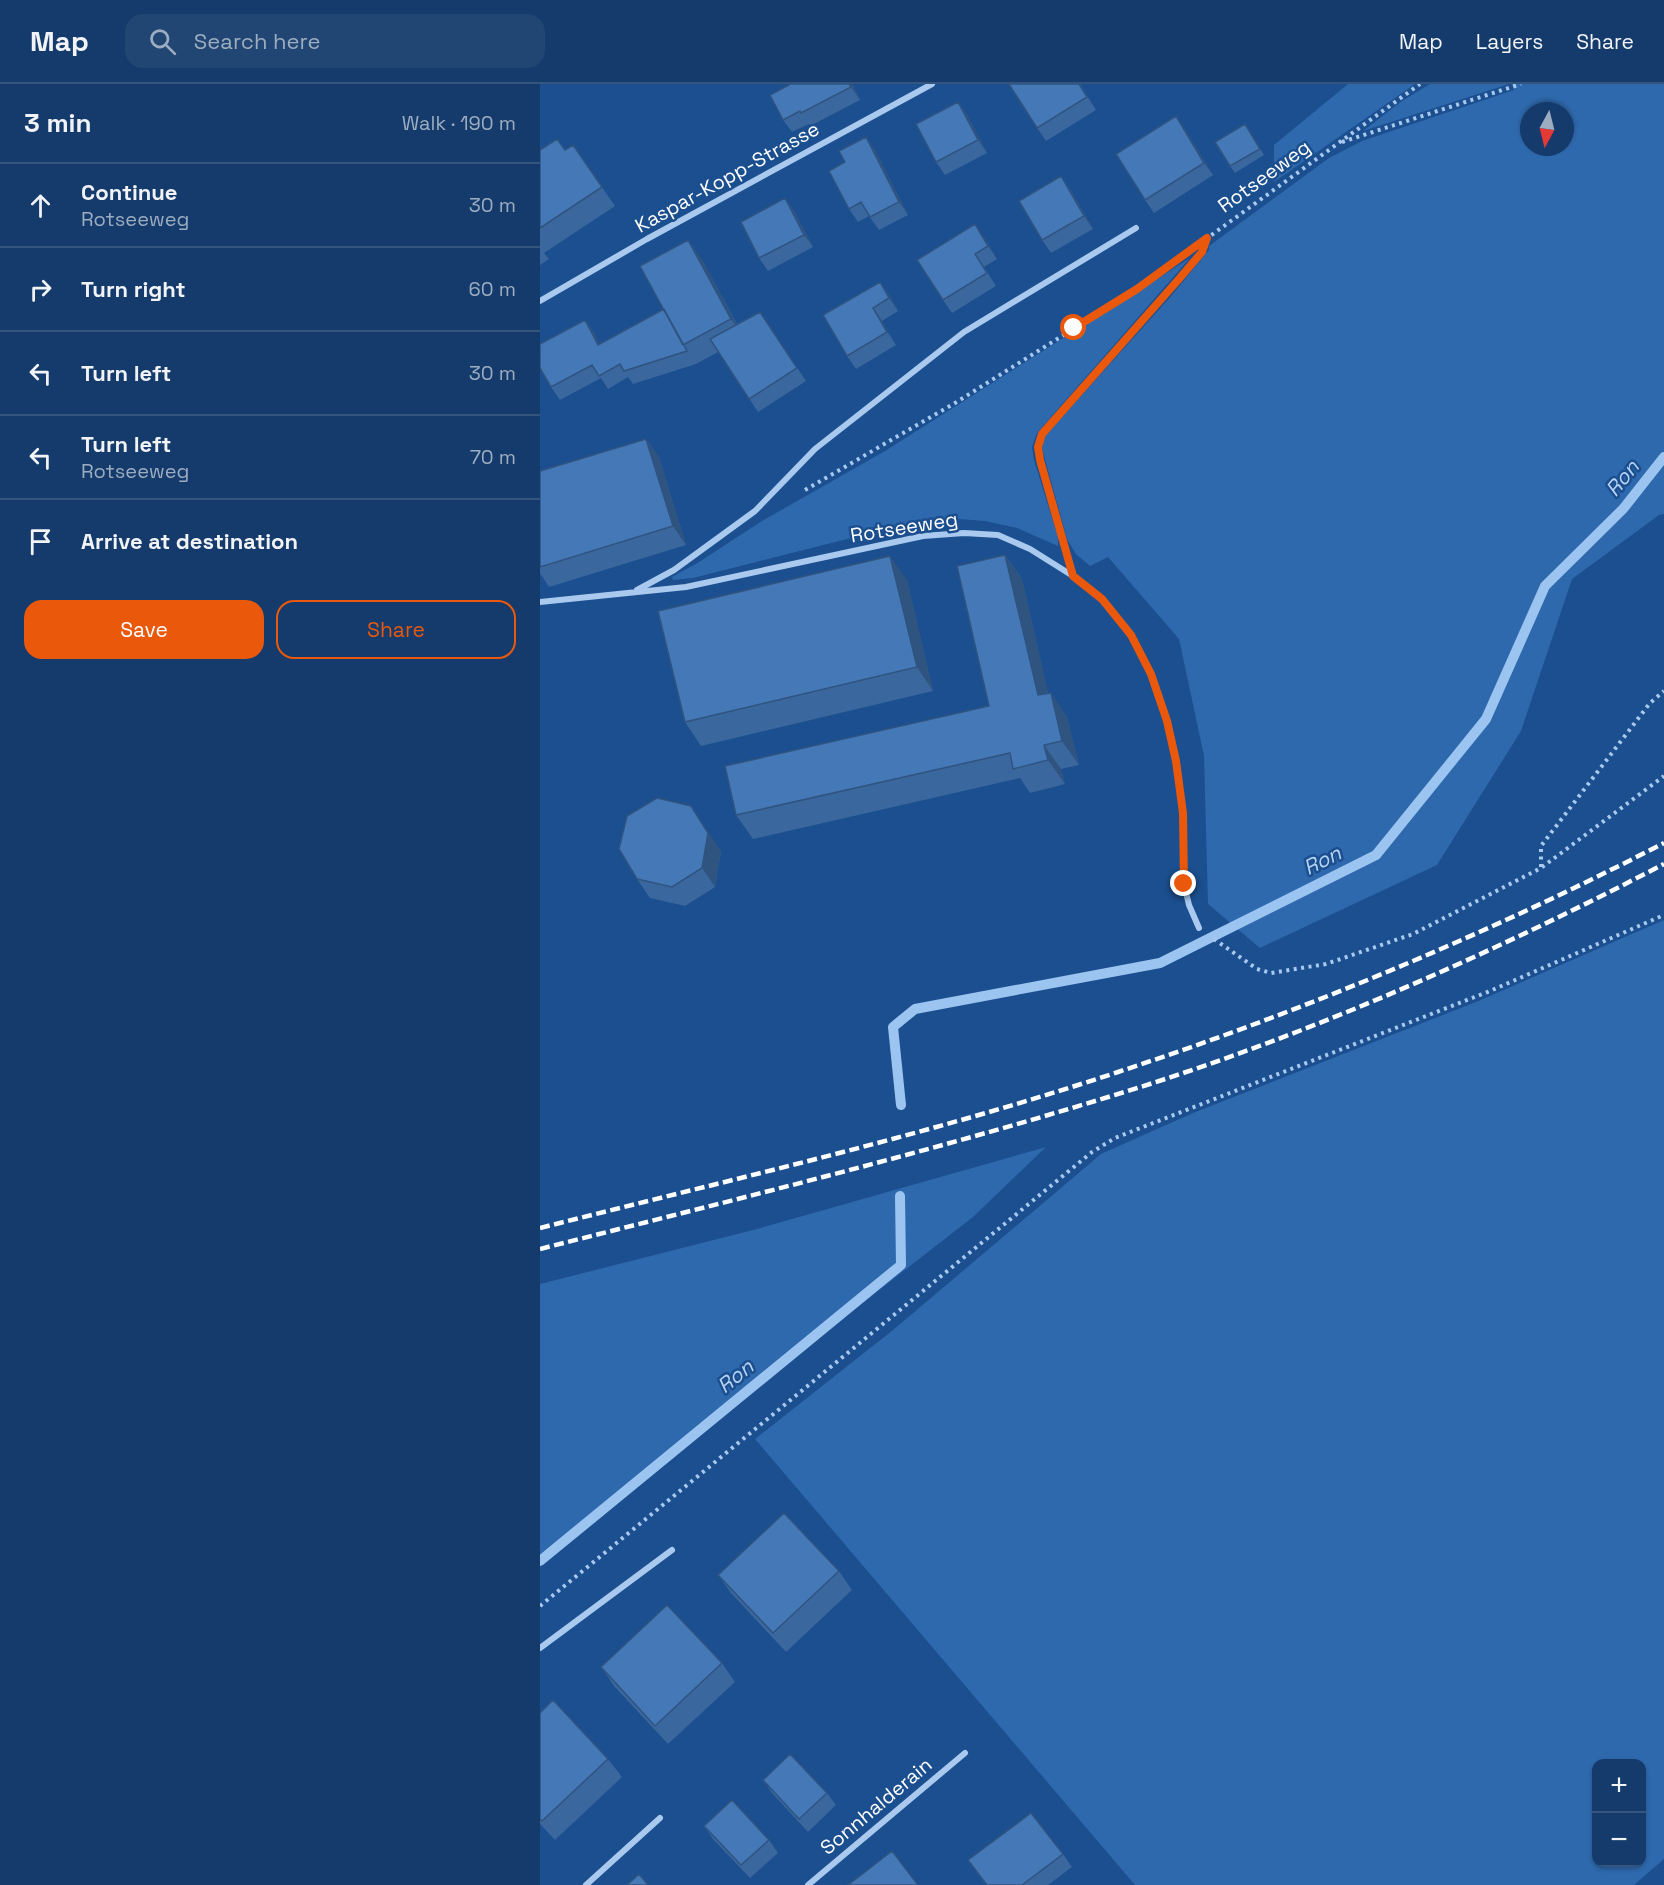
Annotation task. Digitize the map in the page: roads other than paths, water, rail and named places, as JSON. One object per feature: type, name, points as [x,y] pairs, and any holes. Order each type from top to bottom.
[{"type":"street","name":"Kaspar-Kopp-Strasse","points":[[540,301],[647,239],[932,84]]},
{"type":"street","name":"Rotseeweg","points":[[634,592],[674,570],[755,512],[816,449],[964,332],[1136,228]]},
{"type":"street","name":"Rotseeweg","points":[[540,602],[686,587],[923,537],[964,533],[998,535],[1030,549],[1073,576],[1102,599],[1131,635],[1151,674],[1167,721],[1176,761],[1183,813],[1184,884],[1189,905],[1199,928]]},
{"type":"street","points":[[540,1648],[672,1550]]},
{"type":"street","name":"Sonnhalderain","points":[[808,1885],[965,1753]]},
{"type":"street","points":[[586,1885],[660,1818]]},
{"type":"waterway","name":"Ron","points":[[901,1105],[893,1027],[915,1009],[1160,963],[1376,855],[1486,719],[1545,586],[1623,509],[1664,457]]},
{"type":"waterway","name":"Ron","points":[[540,1561],[901,1265],[900,1196]]},
{"type":"railway","points":[[540,1228],[903,1136],[1118,1072],[1258,1023],[1395,968],[1531,908],[1664,843]]},
{"type":"railway","points":[[540,1249],[902,1156],[1046,1116],[1189,1071],[1328,1020],[1396,991],[1531,930],[1664,864]]}]
